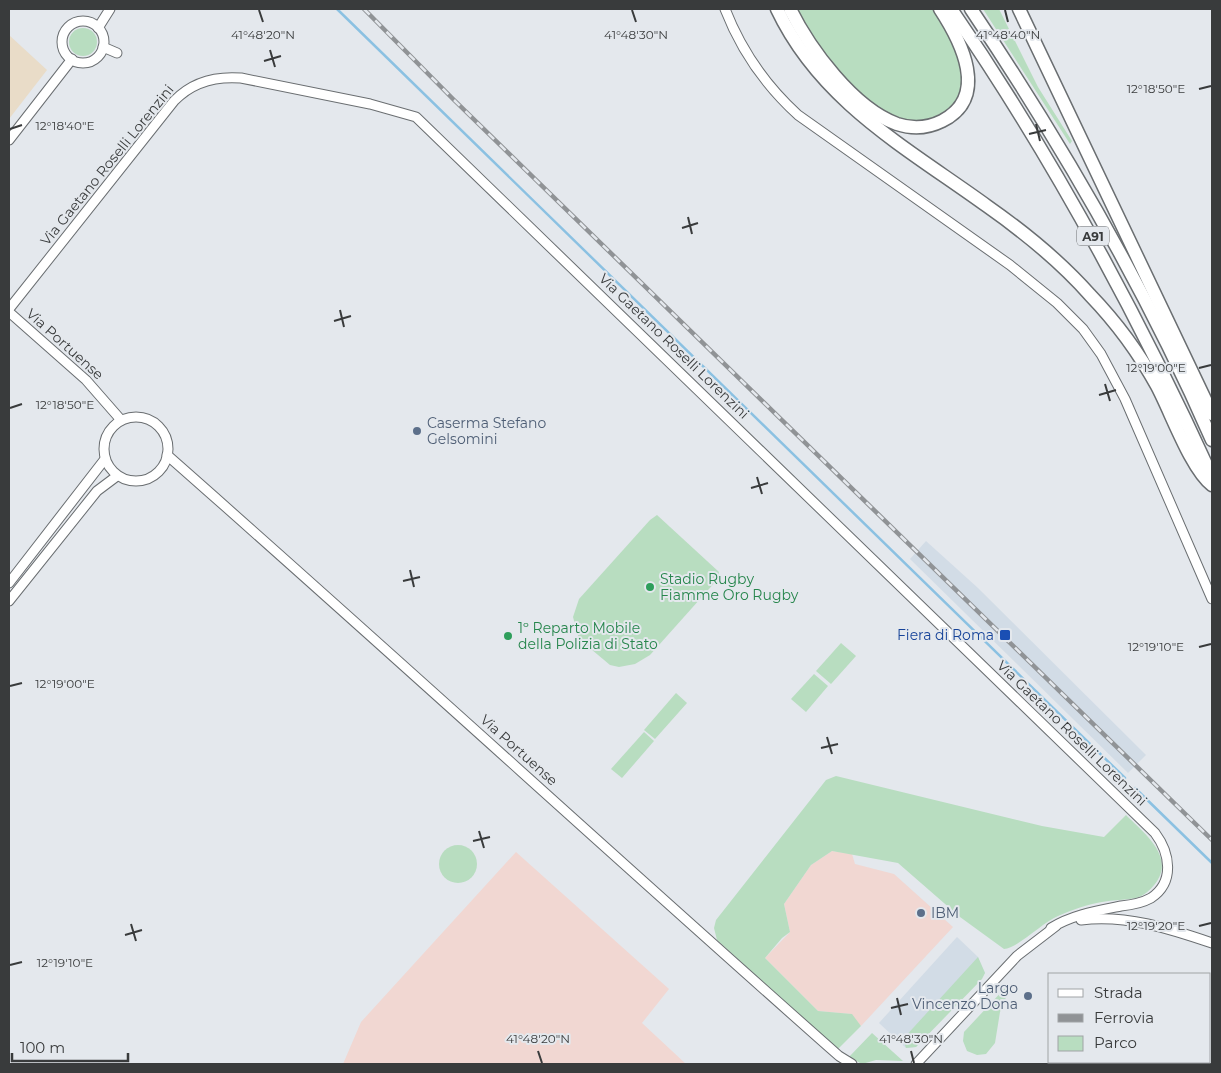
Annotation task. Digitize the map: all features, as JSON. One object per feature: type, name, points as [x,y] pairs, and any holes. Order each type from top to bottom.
[{"type":"highway","points":[[777,9],[833,72],[870,108],[895,123],[923,127],[943,121],[954,112],[963,100],[968,86],[967,66],[957,35],[940,9]]},
{"type":"highway","points":[[790,9],[793,27],[813,67],[847,104],[893,140],[1010,223],[1058,263],[1090,294],[1119,329],[1145,366],[1198,468],[1212,485]]},
{"type":"highway","name":"A91","points":[[951,9],[1020,112],[1077,208],[1149,344],[1212,477]]},
{"type":"highway","name":"A91","points":[[971,9],[1025,92],[1091,200],[1164,338],[1212,440]]},
{"type":"highway","points":[[1019,9],[1212,414]]},
{"type":"street","points":[[98,28],[110,9]]},
{"type":"street","points":[[725,9],[736,35],[751,62],[770,86],[798,115],[1010,265],[1057,304],[1085,332],[1101,354],[1125,399],[1212,599]]},
{"type":"street","points":[[86,21],[98,28],[103,37],[103,47],[96,58],[84,63],[72,60],[62,45],[67,28],[73,23],[86,21]]},
{"type":"street","points":[[103,47],[117,53]]},
{"type":"street","points":[[9,140],[72,60]]},
{"type":"street","name":"Via Gaetano Roselli Lorenzini","points":[[9,310],[174,102],[193,86],[215,79],[241,78],[370,104],[416,117],[1155,833],[1163,844],[1168,864],[1166,877],[1157,892],[1141,902],[1079,915],[1051,928]]},
{"type":"street","name":"Via Portuense","points":[[9,310],[86,380],[121,420]]},
{"type":"street","points":[[131,417],[151,420],[165,435],[167,455],[164,466],[157,474],[137,482],[117,476],[105,459],[104,441],[114,426],[121,420],[131,417]]},
{"type":"street","name":"Via Portuense","points":[[167,455],[377,640],[713,945],[839,1056],[852,1064]]},
{"type":"street","points":[[9,582],[105,459]]},
{"type":"street","points":[[9,601],[97,491],[117,476]]},
{"type":"street","points":[[916,1064],[1017,956],[1051,928],[1080,920],[1116,919],[1151,925],[1212,943]]},
{"type":"shaded area","points":[[9,35],[47,70],[9,119]]},
{"type":"shaded area","points":[[926,541],[978,588],[1146,755],[1128,773],[910,559]]},
{"type":"shaded area","name":"IBM","points":[[832,851],[852,854],[855,864],[894,874],[953,927],[861,1026],[851,1014],[818,1011],[765,958],[790,932],[784,904],[811,865]]},
{"type":"shaded area","points":[[516,852],[669,989],[642,1023],[686,1064],[343,1064],[361,1022]]},
{"type":"shaded area","points":[[957,937],[978,957],[985,973],[916,1047],[906,1048],[879,1023]]},
{"type":"green space","points":[[794,9],[932,9],[956,52],[962,83],[959,97],[950,109],[928,120],[904,120],[887,113],[858,92],[834,67]]},
{"type":"green space","points":[[983,9],[999,9],[1038,87],[1072,141],[1070,144]]},
{"type":"green space","points":[[83,28],[93,32],[97,42],[93,52],[83,56],[73,52],[69,42],[73,32]]},
{"type":"green space","name":"Stadio Rugby Fiamme Oro Rugby","points":[[657,515],[719,572],[717,580],[650,655],[635,664],[619,667],[610,665],[579,639],[573,617],[579,599],[650,520]]},
{"type":"green space","points":[[841,643],[856,656],[831,684],[816,671]]},
{"type":"green space","points":[[814,674],[828,686],[806,712],[791,699]]},
{"type":"green space","points":[[676,693],[687,703],[655,739],[644,730]]},
{"type":"green space","points":[[644,732],[654,741],[622,778],[611,769]]},
{"type":"green space","points":[[836,776],[1042,826],[1104,837],[1126,815],[1155,846],[1162,864],[1161,874],[1155,884],[1142,896],[1097,903],[1069,912],[1052,919],[1010,948],[1004,949],[960,917],[898,863],[832,851],[811,865],[784,904],[790,932],[782,938],[765,958],[818,1011],[852,1014],[861,1026],[837,1050],[717,940],[714,928],[716,920],[826,780]]},
{"type":"green space","points":[[458,845],[471,851],[477,864],[471,877],[458,883],[445,877],[439,864],[445,851]]},
{"type":"green space","points":[[978,957],[985,973],[982,979],[916,1047],[906,1048],[903,1039]]},
{"type":"green space","points":[[1006,987],[1009,990],[1000,1012],[995,1043],[986,1054],[977,1055],[967,1051],[963,1041],[964,1032]]},
{"type":"green space","points":[[872,1033],[903,1061],[876,1060],[862,1064],[849,1057]]},
{"type":"waterway","points":[[337,9],[1125,778]]},
{"type":"waterway","points":[[1135,788],[1212,863]]},
{"type":"railway","points":[[364,9],[453,99],[1212,840]]},
{"type":"place","name":"Caserma Stefano Gelsomini","points":[[417,431]]},
{"type":"place","name":"Stadio Rugby Fiamme Oro Rugby","points":[[650,587]]},
{"type":"place","name":"Fiera di Roma","points":[[1005,635]]},
{"type":"place","name":"1º Reparto Mobile della Polizia di Stato","points":[[508,636]]},
{"type":"place","name":"IBM","points":[[921,913]]},
{"type":"place","name":"Largo Vincenzo Dona","points":[[1028,996]]}]
